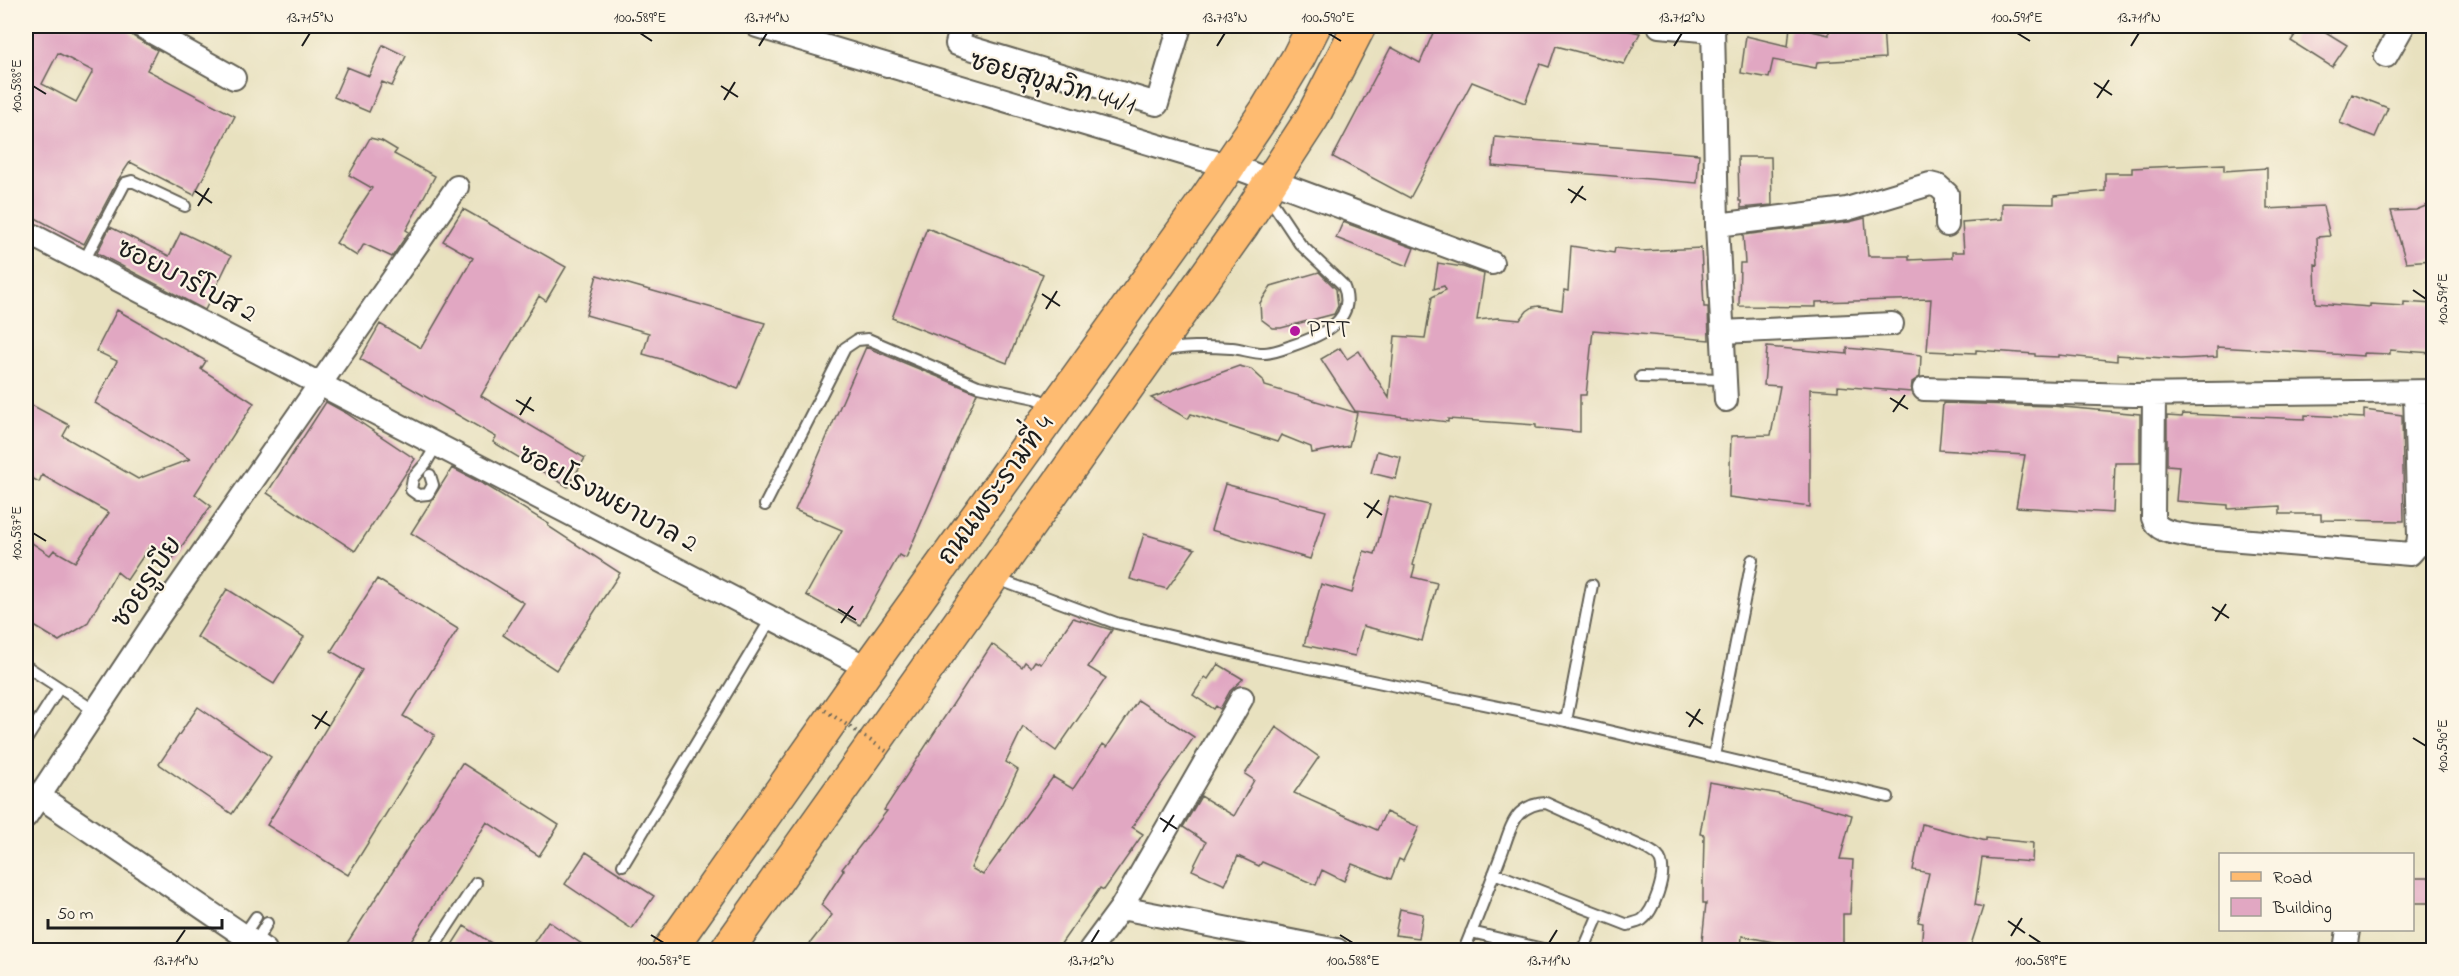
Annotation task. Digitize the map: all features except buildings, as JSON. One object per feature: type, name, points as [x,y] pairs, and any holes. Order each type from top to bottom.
[{"type":"main road","name":"ถนนพระรามที่ 4","points":[[669,951],[868,668],[1058,407],[1229,165],[1298,58],[1314,26]]},
{"type":"main road","name":"ถนนพระรามที่ 4","points":[[727,951],[1150,357],[1269,185],[1311,118],[1359,26]]},
{"type":"street","points":[[141,26],[234,78]]},
{"type":"street","name":"ซอยสุขุมวิท 44/1","points":[[757,26],[1202,159],[1229,165],[1269,185],[1492,263]]},
{"type":"street","points":[[962,26],[957,44],[1157,104],[1180,26]]},
{"type":"street","points":[[1659,26],[1713,28],[1717,225],[1725,389]]},
{"type":"street","points":[[2385,56],[2403,26]]},
{"type":"street","points":[[1717,225],[1846,209],[1930,184],[1938,186],[1947,194],[1947,225]]},
{"type":"street","name":"ซอยรูเบีย","points":[[26,816],[95,711],[161,623],[319,383],[457,187]]},
{"type":"street","name":"ซอยบาร์โบส 2","points":[[26,232],[319,383]]},
{"type":"street","points":[[1722,332],[1892,324]]},
{"type":"street","name":"ซอยโรงพยาบาล 2","points":[[319,383],[868,668]]},
{"type":"street","points":[[1924,389],[2154,395],[2424,392],[2418,545],[2410,554],[2191,536],[2161,529],[2155,524],[2153,518],[2154,395]]},
{"type":"street","points":[[1090,951],[1121,908],[1242,698]]},
{"type":"street","points":[[39,796],[254,943]]},
{"type":"street","points":[[1121,908],[1337,951]]},
{"type":"street","points":[[2345,951],[2348,931]]},
{"type":"lane","points":[[84,261],[125,183],[132,180],[184,206]]},
{"type":"lane","points":[[1150,357],[1169,349],[1217,348],[1265,353],[1311,340],[1329,331],[1341,317],[1347,304],[1347,294],[1343,285],[1300,244],[1271,204],[1269,185]]},
{"type":"lane","points":[[765,504],[845,348],[857,340],[868,339],[978,386],[1035,398],[1058,407]]},
{"type":"lane","points":[[1641,377],[1725,389]]},
{"type":"lane","points":[[426,463],[425,469],[432,488],[428,494],[418,495],[411,490],[413,478],[426,463],[437,444]]},
{"type":"lane","points":[[429,475],[442,483]]},
{"type":"lane","points":[[1714,756],[1752,560]]},
{"type":"lane","points":[[994,573],[1008,583],[1116,623],[1266,659],[1566,721],[1888,797]]},
{"type":"lane","points":[[1566,721],[1592,585]]},
{"type":"lane","points":[[623,865],[771,619]]},
{"type":"lane","points":[[26,666],[95,711]]},
{"type":"lane","points":[[26,740],[59,688]]},
{"type":"lane","points":[[1464,951],[1494,873],[1519,814],[1530,807],[1546,803],[1647,849],[1658,856],[1662,864],[1659,892],[1642,920],[1628,925],[1494,873]]},
{"type":"lane","points":[[432,951],[476,883]]},
{"type":"lane","points":[[1580,951],[1586,944],[1599,914]]},
{"type":"lane","points":[[254,943],[256,917]]},
{"type":"lane","points":[[254,943],[267,923]]},
{"type":"lane","points":[[1472,932],[1546,951]]},
{"type":"path","points":[[820,707],[886,752]]},
{"type":"place","name":"PTT","points":[[1295,331]]}]
